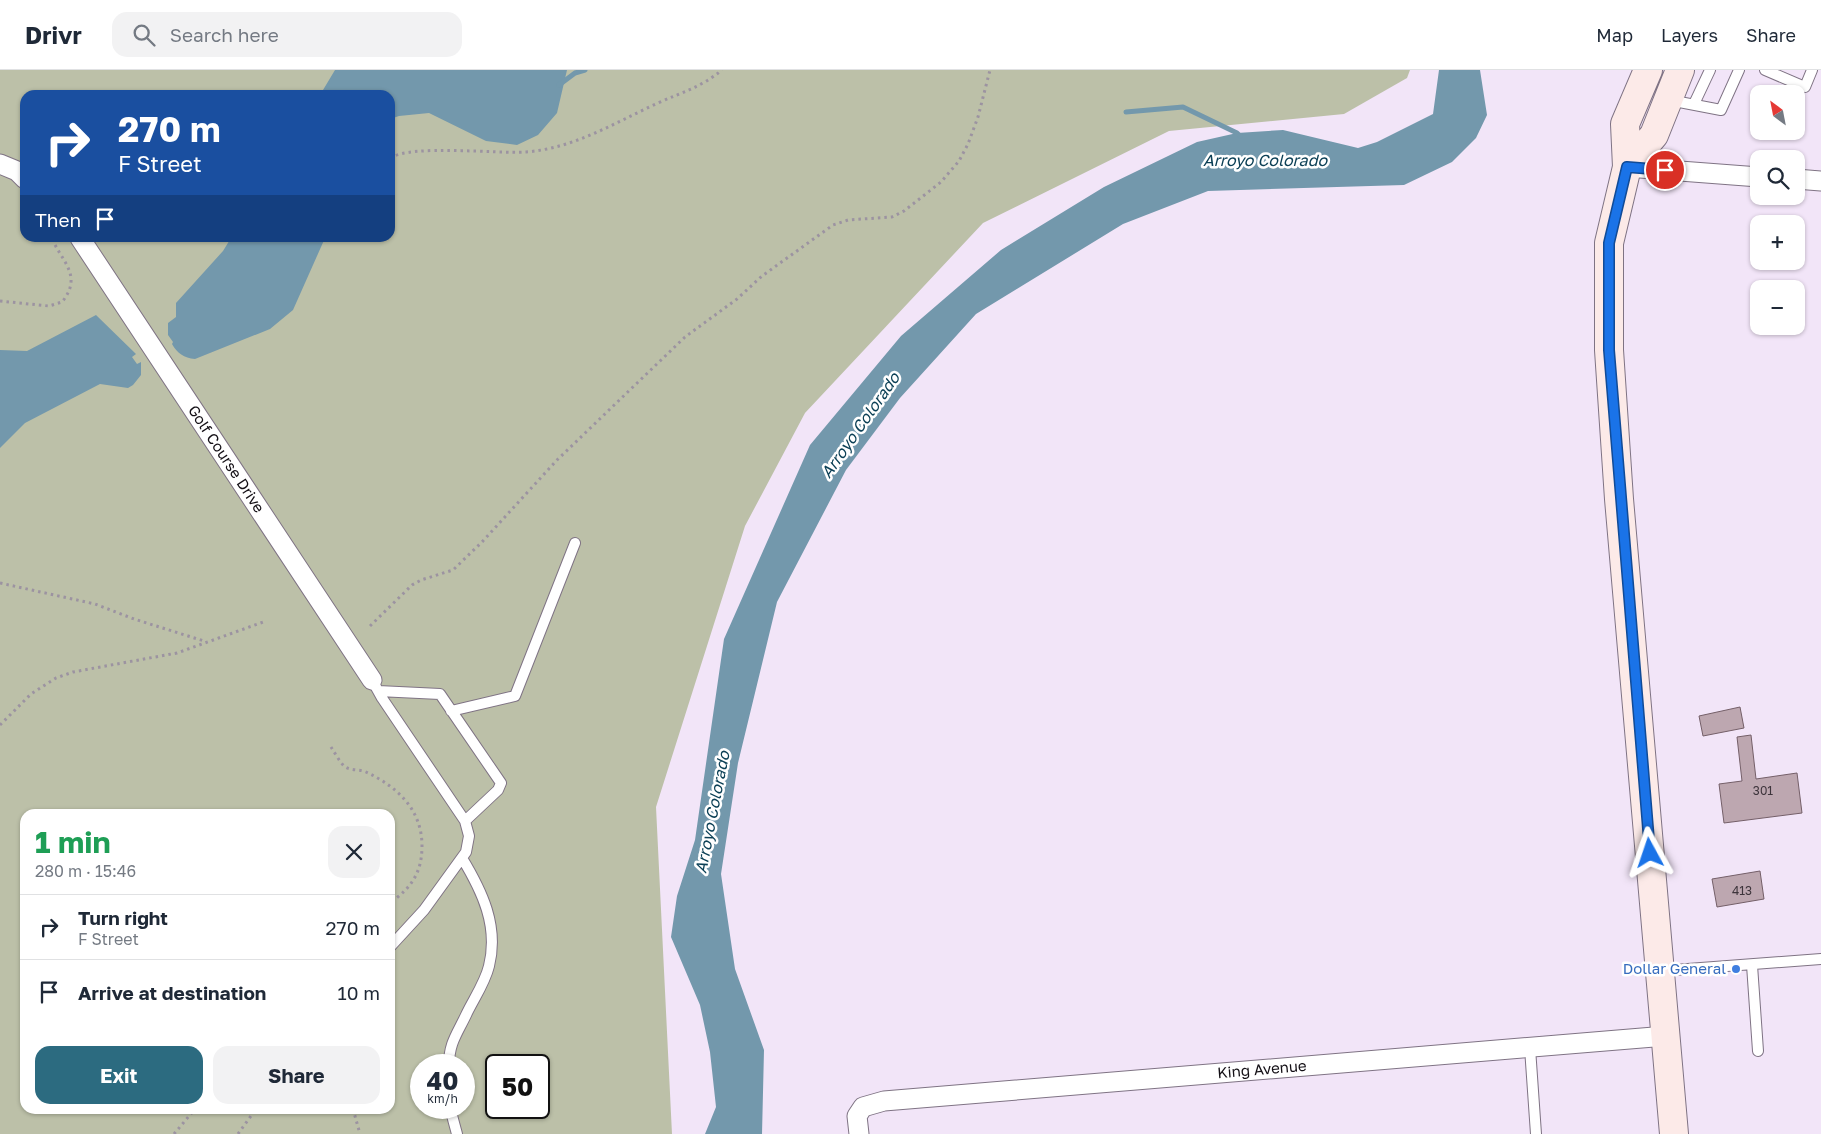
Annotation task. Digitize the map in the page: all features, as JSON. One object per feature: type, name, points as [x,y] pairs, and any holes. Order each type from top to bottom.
[{"type":"main road","points":[[1648,70],[1625,124],[1627,167],[1609,243],[1609,350],[1674,1134]]},
{"type":"main road","points":[[1627,167],[1654,135],[1680,70]]},
{"type":"street","points":[[0,164],[20,174]]},
{"type":"street","points":[[1627,167],[1750,175]]},
{"type":"street","points":[[1805,180],[1821,181]]},
{"type":"street","name":"Golf Course Drive","points":[[83,242],[375,685]]},
{"type":"street","name":"King Avenue","points":[[858,1134],[857,1116],[863,1107],[884,1101],[1666,1036]]},
{"type":"lane","points":[[1694,104],[1710,70]]},
{"type":"lane","points":[[1668,100],[1721,110],[1739,70]]},
{"type":"lane","points":[[1764,70],[1805,87],[1812,70]]},
{"type":"lane","points":[[451,711],[515,696],[575,543]]},
{"type":"lane","points":[[375,685],[440,694],[501,783],[498,790],[465,821]]},
{"type":"lane","points":[[375,685],[465,821],[469,836],[466,852],[462,858],[424,910],[395,942]]},
{"type":"lane","points":[[450,1054],[450,1044],[489,968],[492,948],[488,909],[478,885],[462,858]]},
{"type":"lane","points":[[1660,971],[1821,959]]},
{"type":"lane","points":[[1752,965],[1758,1051]]},
{"type":"lane","points":[[1530,1048],[1536,1134]]},
{"type":"lane","points":[[453,1119],[457,1134]]},
{"type":"path","points":[[395,156],[409,152],[525,152],[568,145],[658,103],[695,89],[722,70]]},
{"type":"path","points":[[370,626],[412,585],[421,580],[452,570],[482,542],[557,460],[685,337],[737,299],[762,276],[833,225],[848,220],[892,217],[904,212],[941,182],[959,161],[968,144],[978,118],[990,70]]},
{"type":"path","points":[[0,301],[48,306],[62,302],[69,288],[69,265],[55,242]]},
{"type":"path","points":[[0,583],[95,604],[134,619],[204,641]]},
{"type":"path","points":[[0,725],[25,699],[56,678],[73,672],[177,653],[204,641],[235,633],[266,620]]},
{"type":"path","points":[[331,747],[344,766],[369,774],[398,792],[411,806],[419,823],[422,856],[418,875],[412,884],[395,899]]},
{"type":"path","points":[[174,1134],[191,1114]]},
{"type":"path","points":[[238,1134],[252,1114]]},
{"type":"path","points":[[354,1114],[360,1134]]},
{"type":"green space","points":[[0,70],[1410,70],[1407,78],[1344,114],[1169,131],[983,223],[805,413],[745,526],[656,807],[672,1134],[0,1134]]},
{"type":"water","points":[[335,70],[567,70],[557,113],[538,135],[517,145],[486,141],[429,113],[395,117],[395,90],[323,90]]},
{"type":"water","name":"Arroyo Colorado","points":[[1439,70],[1480,70],[1487,115],[1476,138],[1452,162],[1404,185],[1208,191],[1123,224],[976,314],[900,398],[846,470],[777,602],[738,763],[721,874],[735,969],[764,1050],[762,1134],[705,1134],[716,1107],[710,1052],[700,1005],[671,937],[677,896],[695,840],[724,639],[810,445],[901,336],[1001,250],[1104,187],[1197,142],[1237,133],[1283,130],[1358,148],[1377,142],[1433,114]]},
{"type":"water","points":[[229,242],[323,242],[293,310],[270,329],[195,359],[187,358],[176,350],[172,344],[173,342],[168,335],[168,323],[176,317],[176,303],[223,251]]},
{"type":"water","points":[[96,315],[136,354],[132,357],[137,364],[141,362],[141,375],[128,388],[100,384],[25,423],[0,448],[0,350],[27,351]]},
{"type":"building","points":[[1740,707],[1744,728],[1703,736],[1699,716]]},
{"type":"building","points":[[1751,735],[1756,779],[1797,773],[1802,813],[1724,823],[1719,784],[1742,781],[1737,737]]},
{"type":"building","points":[[1760,871],[1764,899],[1717,907],[1712,879]]},
{"type":"waterway","points":[[559,85],[575,73],[585,70]]},
{"type":"waterway","points":[[1126,112],[1183,107],[1240,136]]},
{"type":"place","name":"Dollar General","points":[[1736,969]]},
{"type":"route","points":[[1650,853],[1609,350],[1609,243],[1627,167],[1665,170]]}]
